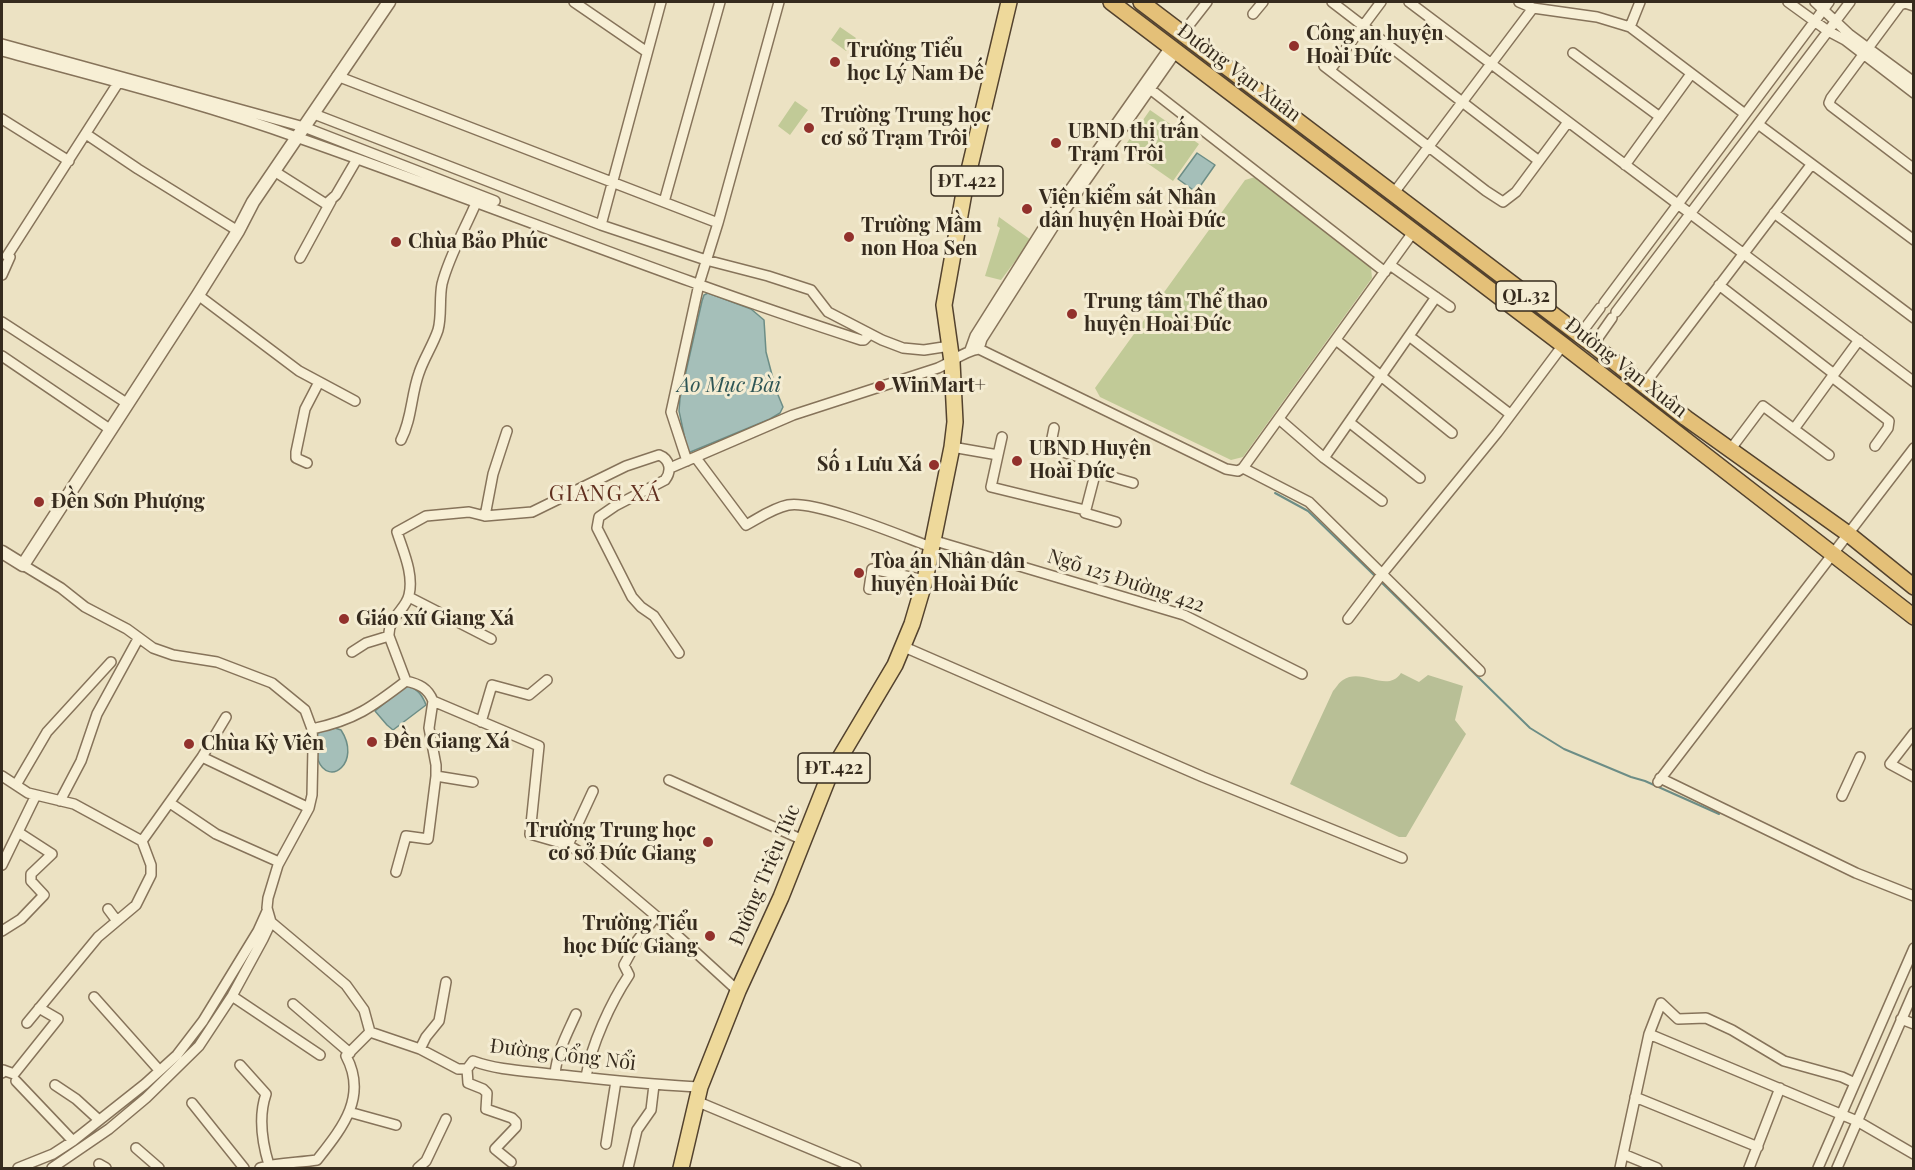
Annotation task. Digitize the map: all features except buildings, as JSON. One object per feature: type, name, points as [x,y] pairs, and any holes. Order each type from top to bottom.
[{"type":"highway","name":"Đường Vạn Xuân","points":[[1111,2],[1563,345],[1914,617]]},
{"type":"highway","name":"Đường Vạn Xuân","points":[[1142,2],[1593,345],[1643,386],[1847,533],[1914,587]]},
{"type":"highway","points":[[1292,139],[1302,124]]},
{"type":"main road","name":"ĐT.422","points":[[952,362],[944,305],[965,188],[1009,2]]},
{"type":"main road","name":"Đường Triệu Túc","points":[[681,1168],[698,1094],[738,991],[781,897],[830,776],[895,664],[912,624],[925,580],[952,447],[955,422],[952,362]]},
{"type":"street","points":[[23,565],[198,295],[238,231],[253,202],[389,2]]},
{"type":"street","points":[[574,2],[647,52]]},
{"type":"street","points":[[601,225],[660,2]]},
{"type":"street","points":[[664,202],[720,2]]},
{"type":"street","points":[[691,459],[671,412],[699,284],[779,2]]},
{"type":"street","points":[[1182,34],[1207,2]]},
{"type":"street","points":[[1253,14],[1263,2]]},
{"type":"street","points":[[1332,2],[1539,160]]},
{"type":"street","points":[[1381,2],[1327,68],[1503,202],[1516,192],[1568,122]]},
{"type":"street","points":[[1409,2],[1914,382]]},
{"type":"street","points":[[1519,2],[1533,8],[1597,17],[1630,27],[1745,114]]},
{"type":"street","points":[[1630,27],[1640,2]]},
{"type":"street","points":[[1788,2],[1828,31],[1914,82]]},
{"type":"street","points":[[1815,2],[1826,5],[1836,20],[1865,51],[1914,93]]},
{"type":"street","points":[[1593,345],[1850,2]]},
{"type":"street","points":[[1914,6],[1905,3],[1900,5],[1831,98],[1830,103],[1914,169]]},
{"type":"street","points":[[1580,336],[1826,5]]},
{"type":"street","points":[[1392,194],[1533,8]]},
{"type":"street","points":[[2,44],[300,132],[495,201]]},
{"type":"street","points":[[670,468],[793,415],[952,362],[974,350],[1054,226],[1150,89],[1173,49]]},
{"type":"street","points":[[974,350],[975,336],[1047,222],[1173,49]]},
{"type":"street","points":[[2,51],[300,132],[357,159],[699,284],[861,340],[870,334]]},
{"type":"street","points":[[1573,53],[1660,117]]},
{"type":"street","points":[[1625,165],[1691,74]]},
{"type":"street","points":[[337,76],[718,223]]},
{"type":"street","points":[[2,275],[9,256],[118,83]]},
{"type":"street","points":[[1150,89],[1388,268],[1450,307]]},
{"type":"street","points":[[314,114],[601,225],[706,260],[811,290],[828,312],[903,348],[924,350],[950,346]]},
{"type":"street","points":[[2,119],[69,161]]},
{"type":"street","points":[[1758,124],[1914,240]]},
{"type":"street","points":[[86,134],[238,231]]},
{"type":"street","points":[[300,258],[357,159]]},
{"type":"street","points":[[1643,386],[1811,165]]},
{"type":"street","points":[[274,171],[322,202],[326,204],[331,201]]},
{"type":"street","points":[[401,440],[407,428],[419,373],[434,343],[440,324],[442,283],[476,202]]},
{"type":"street","points":[[1774,213],[1914,318]]},
{"type":"street","points":[[974,350],[1226,469],[1238,471],[1243,468],[1279,419],[1414,231]]},
{"type":"street","points":[[1719,285],[1889,421],[1888,428],[1875,446]]},
{"type":"street","points":[[198,295],[299,371],[356,401]]},
{"type":"street","points":[[1324,458],[1436,297]]},
{"type":"street","points":[[824,328],[828,312]]},
{"type":"street","points":[[2,321],[128,404]]},
{"type":"street","points":[[1409,336],[1510,414]]},
{"type":"street","points":[[1336,340],[1452,433]]},
{"type":"street","points":[[1794,429],[1859,340]]},
{"type":"street","points":[[1348,619],[1563,345]]},
{"type":"street","points":[[2,356],[111,430]]},
{"type":"street","points":[[307,463],[296,458],[296,452],[304,409],[319,382]]},
{"type":"street","points":[[1730,450],[1763,406],[1829,455]]},
{"type":"street","points":[[1279,419],[1324,458],[1382,501]]},
{"type":"street","points":[[1349,422],[1420,478]]},
{"type":"street","points":[[1054,428],[1050,448],[1098,463],[1085,510]]},
{"type":"street","points":[[484,516],[493,474],[507,431]]},
{"type":"street","points":[[1002,438],[991,487],[1085,510],[1085,513],[1116,522]]},
{"type":"street","points":[[952,447],[998,455]]},
{"type":"street","points":[[1914,448],[1659,780],[1856,873],[1914,896]]},
{"type":"street","points":[[406,681],[389,636],[389,629],[395,616],[409,597],[409,567],[397,531],[426,516],[469,512],[484,516],[532,512],[626,466],[659,454],[664,457],[670,468],[670,474],[665,480],[599,517],[597,528],[632,597],[654,616],[679,653]]},
{"type":"street","name":"Ngõ 125 Đường 422","points":[[691,459],[746,525],[784,506],[801,504],[932,544],[1184,615],[1302,674]]},
{"type":"street","points":[[1243,468],[1314,506],[1480,672]]},
{"type":"street","points":[[1095,471],[1133,483]]},
{"type":"street","points":[[2,552],[74,597],[85,607],[127,629],[153,648],[173,655],[217,662],[272,683],[304,710],[312,729],[312,795],[309,808],[279,862],[268,898],[264,922],[203,1021],[177,1055],[145,1084],[73,1141],[53,1154],[18,1168]]},
{"type":"street","points":[[869,589],[873,569],[925,580]]},
{"type":"street","points":[[409,597],[491,639]]},
{"type":"street","points":[[352,652],[366,643],[389,636]]},
{"type":"street","points":[[60,801],[81,761],[97,714],[138,639]]},
{"type":"street","points":[[902,646],[1192,772],[1402,858]]},
{"type":"street","points":[[16,785],[47,732],[111,662]]},
{"type":"street","points":[[481,722],[492,685],[529,695],[547,680]]},
{"type":"street","points":[[312,729],[336,724],[366,711],[406,681]]},
{"type":"street","points":[[396,872],[406,836],[428,839],[436,776],[429,728],[433,701],[429,692],[420,685],[406,681]]},
{"type":"street","points":[[433,701],[539,746],[530,834],[568,845],[604,870],[738,991]]},
{"type":"street","points":[[142,842],[202,757],[226,717]]},
{"type":"street","points":[[1914,733],[1888,768],[1914,777]]},
{"type":"street","points":[[202,757],[309,808]]},
{"type":"street","points":[[1842,796],[1860,757]]},
{"type":"street","points":[[2,776],[28,793],[75,804],[142,842],[151,865],[151,875],[136,905],[98,937],[27,1023]]},
{"type":"street","points":[[436,776],[473,782]]},
{"type":"street","points":[[669,780],[803,840]]},
{"type":"street","points":[[568,845],[593,791]]},
{"type":"street","points":[[2,865],[36,795]]},
{"type":"street","points":[[170,803],[216,834],[279,862]]},
{"type":"street","points":[[2,932],[21,919],[44,895],[31,881],[31,874],[52,854],[18,832]]},
{"type":"street","points":[[240,1065],[266,1094],[262,1105],[261,1121],[265,1167],[297,1167],[317,1160],[344,1125],[355,1096],[352,1068],[346,1056],[370,1032],[364,1010],[346,985],[271,922],[267,908]]},
{"type":"street","points":[[108,909],[117,921]]},
{"type":"street","points":[[586,1077],[593,1046],[616,995],[629,975],[624,965],[637,941],[656,916]]},
{"type":"street","points":[[52,1168],[109,1129],[146,1098],[199,1046],[232,996],[271,922]]},
{"type":"street","points":[[1818,1168],[1914,948]]},
{"type":"street","points":[[420,1049],[439,1021],[446,982]]},
{"type":"street","points":[[1837,1168],[1914,991]]},
{"type":"street","points":[[232,996],[320,1055]]},
{"type":"street","points":[[94,998],[159,1070]]},
{"type":"street","points":[[1620,1168],[1649,1034],[1661,1003],[1678,1019],[1706,1018],[1732,1030],[1784,1061],[1842,1077],[1855,1083]]},
{"type":"street","points":[[293,1004],[350,1053]]},
{"type":"street","points":[[2,1073],[3,1070],[14,1074],[58,1019],[39,1008]]},
{"type":"street","points":[[555,1074],[561,1048],[576,1014]]},
{"type":"street","points":[[1901,1019],[1914,1024]]},
{"type":"street","name":"Đường Cổng Nổi","points":[[370,1032],[420,1049],[458,1069],[467,1069],[473,1061],[555,1074],[654,1085],[698,1094]]},
{"type":"street","points":[[1649,1034],[1857,1121],[1912,1150]]},
{"type":"street","points":[[467,1069],[468,1083],[487,1093],[486,1109],[512,1118],[516,1122],[516,1127],[495,1149],[511,1162]]},
{"type":"street","points":[[16,1081],[73,1141]]},
{"type":"street","points":[[606,1144],[616,1081]]},
{"type":"street","points":[[55,1085],[76,1099],[99,1120]]},
{"type":"street","points":[[628,1168],[637,1130],[651,1110],[654,1085]]},
{"type":"street","points":[[1749,1168],[1780,1088]]},
{"type":"street","points":[[698,1094],[856,1168]]},
{"type":"street","points":[[1635,1097],[1758,1147]]},
{"type":"street","points":[[192,1103],[244,1168]]},
{"type":"street","points":[[349,1112],[396,1125]]},
{"type":"street","points":[[418,1168],[426,1161],[446,1119]]},
{"type":"street","points":[[136,1148],[159,1168]]},
{"type":"street","points":[[1623,1154],[1657,1168]]},
{"type":"green space","points":[[840,27],[856,38],[846,51],[831,40]]},
{"type":"green space","points":[[795,101],[808,110],[790,135],[778,126]]},
{"type":"green space","points":[[1150,110],[1199,144],[1173,181],[1124,147]]},
{"type":"green space","points":[[1255,177],[1371,267],[1372,278],[1243,457],[1231,460],[1100,397],[1095,388],[1245,180]]},
{"type":"green space","points":[[999,217],[1031,240],[1001,280],[985,276],[1000,228],[997,226]]},
{"type":"green space","points":[[1401,673],[1419,682],[1428,675],[1463,686],[1455,720],[1466,734],[1406,837],[1399,837],[1290,784],[1333,691],[1340,682],[1358,676],[1389,681]]},
{"type":"water","points":[[1197,153],[1215,165],[1196,192],[1178,179]]},
{"type":"water","name":"Ao Mục Bài","points":[[708,293],[751,309],[764,320],[766,352],[783,407],[780,413],[770,419],[688,453],[679,411],[680,398],[702,301],[704,295]]},
{"type":"water","points":[[407,685],[419,692],[426,705],[393,730],[375,711]]},
{"type":"water","points":[[332,727],[341,730],[348,752],[342,768],[329,772],[318,760],[316,736]]},
{"type":"waterway","points":[[1275,493],[1308,511],[1376,577]]},
{"type":"waterway","points":[[1380,581],[1530,728],[1564,749],[1645,781],[1719,814]]},
{"type":"place","name":"Công an huyện Hoài Đức","points":[[1294,46]]},
{"type":"place","name":"Trường Tiểu học Lý Nam Đế","points":[[835,62]]},
{"type":"place","name":"Trường Trung học cơ sở Trạm Trôi","points":[[809,128]]},
{"type":"place","name":"UBND thị trấn Trạm Trôi","points":[[1056,143]]},
{"type":"place","name":"Viện kiểm sát Nhân dân huyện Hoài Đức","points":[[1027,209]]},
{"type":"place","name":"Trường Mầm non Hoa Sen","points":[[849,237]]},
{"type":"place","name":"Chùa Bảo Phúc","points":[[396,242]]},
{"type":"place","name":"Trung tâm Thể thao huyện Hoài Đức","points":[[1072,314]]},
{"type":"place","name":"WinMart+","points":[[880,386]]},
{"type":"place","name":"UBND Huyện Hoài Đức","points":[[1017,461]]},
{"type":"place","name":"Số 1 Lưu Xá","points":[[934,465]]},
{"type":"place","name":"Đền Sơn Phượng","points":[[39,502]]},
{"type":"place","name":"Tòa án Nhân dân huyện Hoài Đức","points":[[859,573]]},
{"type":"place","name":"Giáo xứ Giang Xá","points":[[344,619]]},
{"type":"place","name":"Đền Giang Xá","points":[[372,742]]},
{"type":"place","name":"Chùa Kỳ Viên","points":[[189,744]]},
{"type":"place","name":"Trường Trung học cơ sở Đức Giang","points":[[708,842]]},
{"type":"place","name":"Trường Tiểu học Đức Giang","points":[[710,936]]},
{"type":"district","name":"GIANG XÁ","points":[[605,494]]}]
